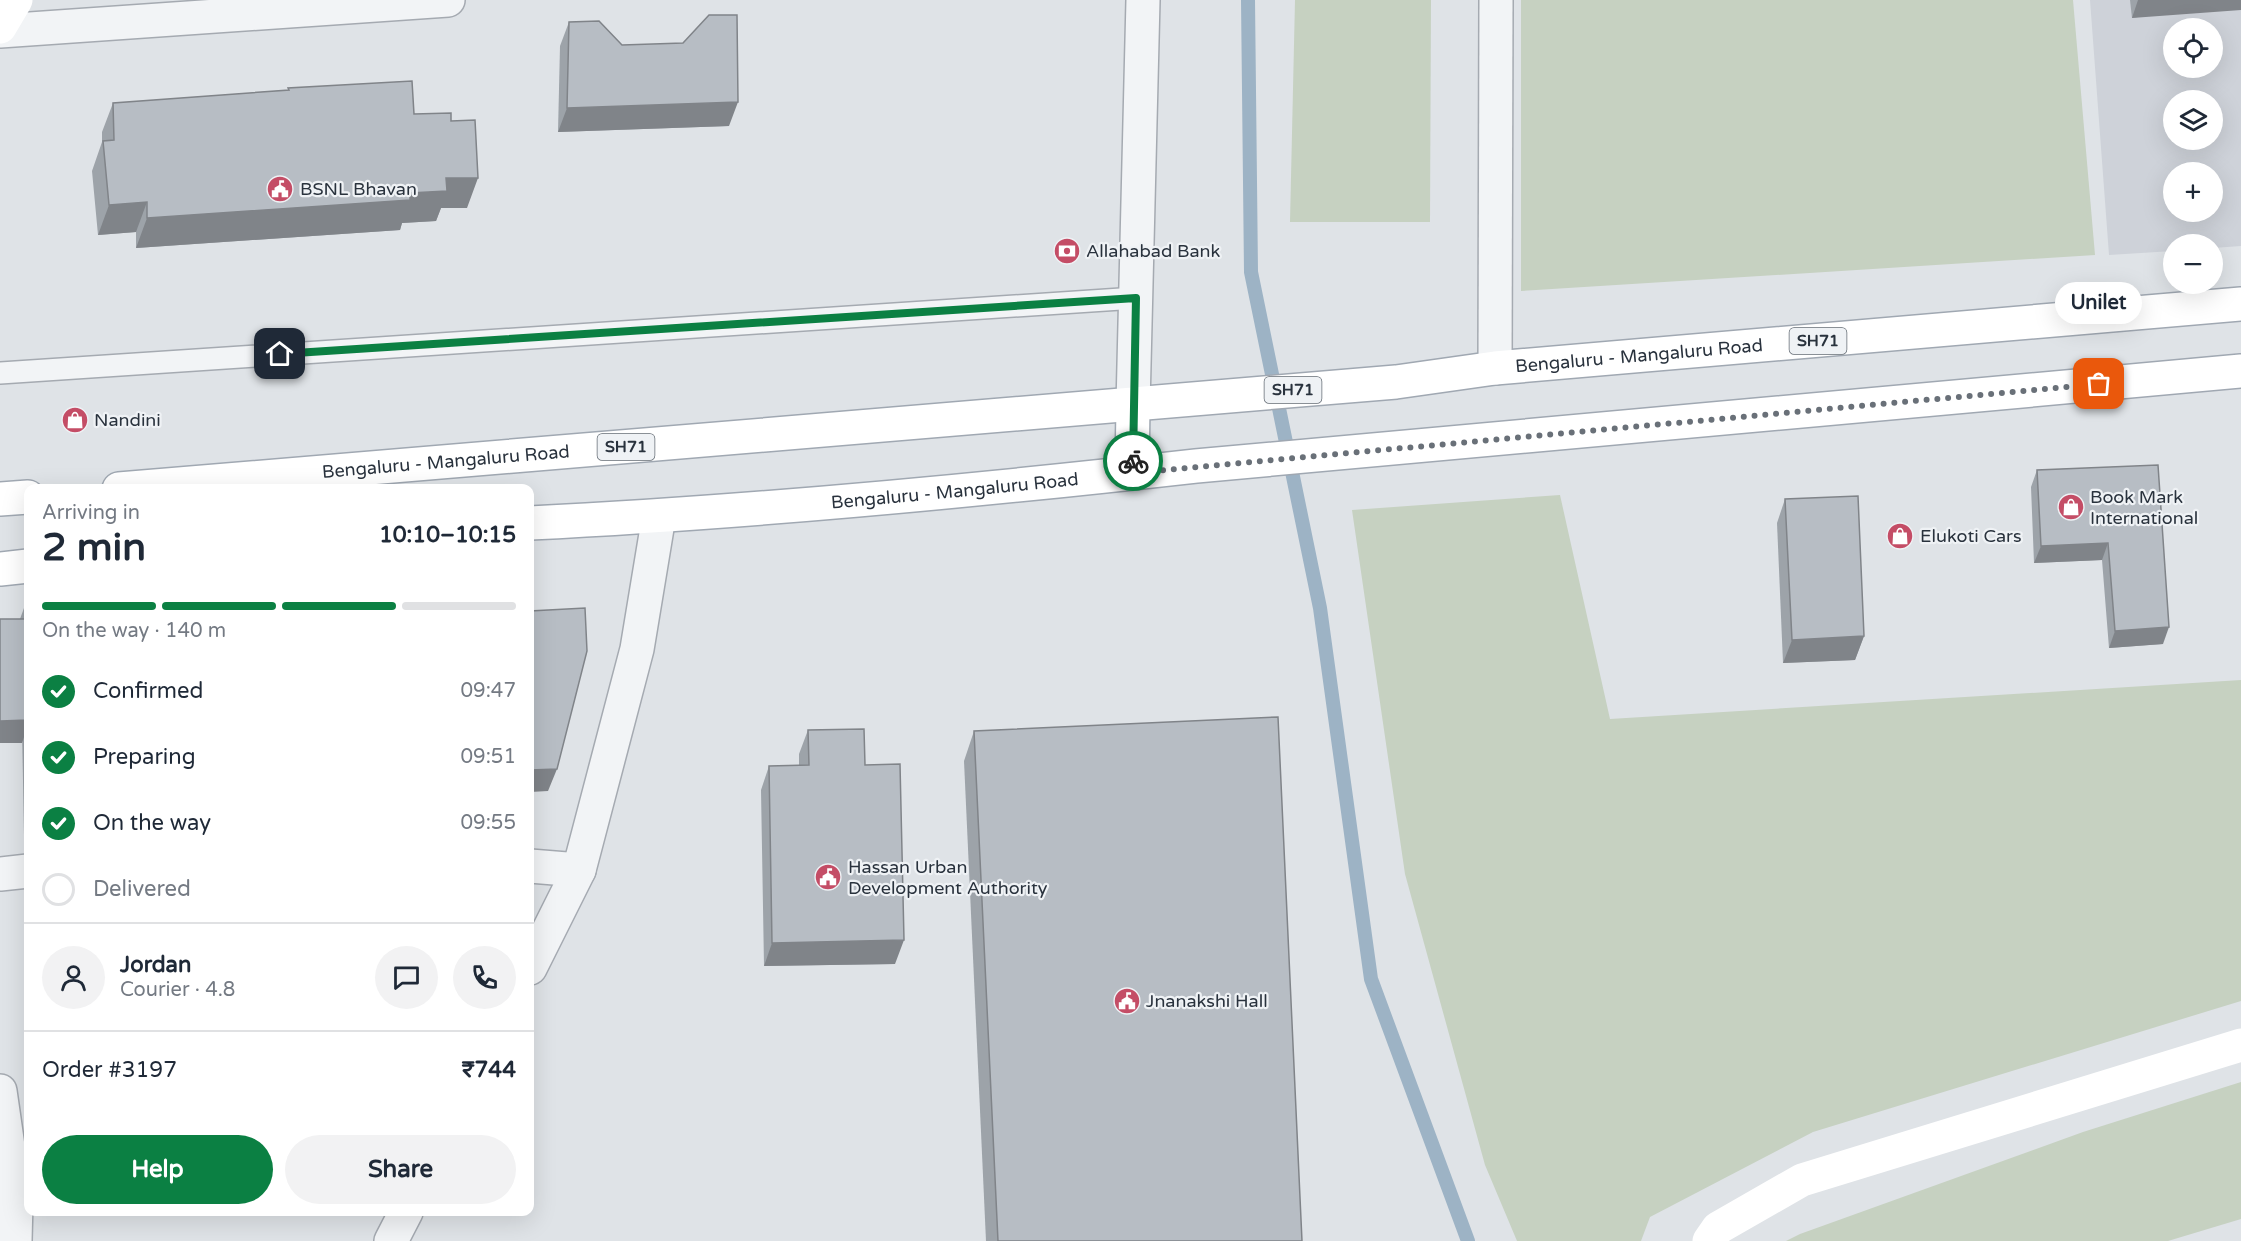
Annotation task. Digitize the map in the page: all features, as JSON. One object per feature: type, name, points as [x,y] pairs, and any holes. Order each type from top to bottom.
[{"type":"main road","points":[[0,29],[16,0]]},
{"type":"main road","name":"Bengaluru - Mangaluru Road","points":[[179,484],[1133,405],[1396,382],[1495,368],[2241,304]]},
{"type":"main road","name":"Bengaluru - Mangaluru Road","points":[[534,523],[659,516],[1026,485],[1196,466],[2241,371]]},
{"type":"main road","points":[[1132,473],[1133,405]]},
{"type":"main road","points":[[0,499],[24,496]]},
{"type":"main road","points":[[0,568],[24,566]]},
{"type":"main road","points":[[1709,1241],[1718,1228],[1802,1180],[2241,1045]]},
{"type":"street","points":[[0,29],[448,0]]},
{"type":"street","points":[[1133,405],[1143,0]]},
{"type":"street","points":[[1495,368],[1496,0]]},
{"type":"street","points":[[534,960],[579,870],[637,649],[659,516]]},
{"type":"street","points":[[534,866],[579,870]]},
{"type":"street","points":[[0,874],[24,871]]},
{"type":"street","points":[[0,1091],[22,1201],[15,1241]]},
{"type":"street","points":[[391,1241],[404,1216]]},
{"type":"lane","points":[[0,373],[1136,298]]},
{"type":"shaded area","points":[[2090,0],[2241,0],[2241,246],[2223,247],[2223,234],[2163,234],[2163,252],[2109,255]]},
{"type":"green space","points":[[1295,0],[1431,0],[1430,222],[1290,222]]},
{"type":"green space","points":[[1521,0],[2073,0],[2095,255],[1521,291]]},
{"type":"green space","points":[[1560,495],[1610,719],[2241,680],[2241,1001],[1813,1132],[1650,1217],[1641,1241],[1517,1241],[1485,1165],[1405,874],[1352,510]]},
{"type":"green space","points":[[2241,1082],[2241,1219],[2168,1241],[1786,1241],[2083,1132]]},
{"type":"building","points":[[709,15],[737,15],[738,102],[567,108],[569,22],[599,21],[622,45],[683,43]]},
{"type":"building","name":"BSNL Bhavan","points":[[412,81],[414,114],[451,113],[451,121],[475,120],[478,178],[446,178],[447,191],[410,193],[410,200],[147,218],[147,202],[109,205],[103,141],[114,140],[113,103],[289,90],[288,88]]},
{"type":"building","points":[[2158,465],[2169,627],[2115,631],[2108,543],[2041,546],[2037,470]]},
{"type":"building","points":[[1858,496],[1864,636],[1792,640],[1785,499]]},
{"type":"building","points":[[585,608],[587,651],[557,769],[534,770],[534,611]]},
{"type":"building","points":[[0,619],[24,619],[24,720],[0,721]]},
{"type":"building","name":"Jnanakshi Hall","points":[[1278,717],[1302,1241],[998,1241],[974,731]]},
{"type":"building","name":"Hassan Urban Development Authority","points":[[864,729],[865,765],[900,764],[904,940],[772,943],[769,766],[809,765],[808,730]]},
{"type":"waterway","points":[[1248,0],[1251,272],[1320,608],[1371,979],[1468,1241]]},
{"type":"way so far","points":[[1133,461],[1132,473],[2099,384]]},
{"type":"place","name":"BSNL Bhavan","points":[[280,189]]},
{"type":"place","name":"Allahabad Bank","points":[[1067,251]]},
{"type":"place","name":"Unilet","points":[[2099,384]]},
{"type":"place","name":"Nandini","points":[[75,420]]},
{"type":"place","name":"Book Mark International","points":[[2071,507]]},
{"type":"place","name":"Elukoti Cars","points":[[1900,536]]},
{"type":"place","name":"Hassan Urban Development Authority","points":[[828,877]]},
{"type":"place","name":"Jnanakshi Hall","points":[[1127,1001]]},
{"type":"route","points":[[280,354],[1136,298],[1133,461]]}]
